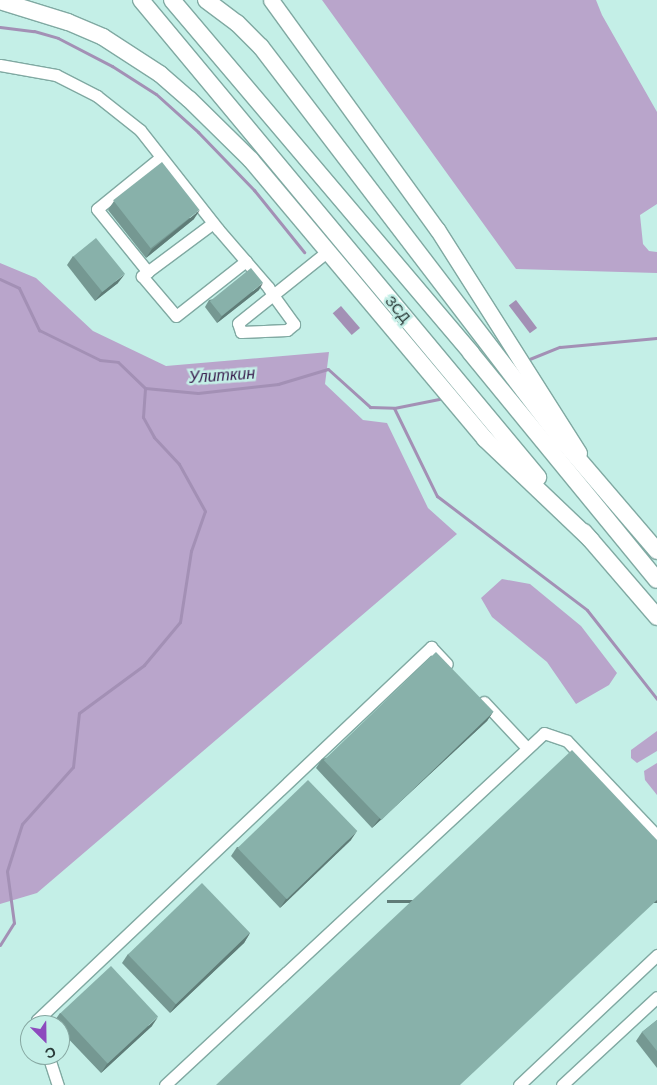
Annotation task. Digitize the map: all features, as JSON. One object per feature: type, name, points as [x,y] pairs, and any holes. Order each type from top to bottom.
[{"type":"highway","name":"ЗСД","points":[[141,0],[657,617]]},
{"type":"highway","name":"ЗСД","points":[[172,0],[471,353],[546,447],[657,580]]},
{"type":"highway","points":[[206,0],[237,23],[261,47],[562,440],[657,551]]},
{"type":"highway","points":[[0,1],[68,22],[103,37],[160,74],[220,128],[251,160],[485,439],[591,540]]},
{"type":"main road","points":[[271,0],[437,229],[569,435],[592,475]]},
{"type":"lane","points":[[0,66],[56,74],[98,96],[140,130],[213,223],[273,295],[294,324],[286,330],[241,332],[238,322],[273,295],[328,251]]},
{"type":"lane","points":[[148,272],[97,209],[161,157]]},
{"type":"lane","points":[[213,223],[142,276],[176,316],[246,261]]},
{"type":"lane","points":[[42,1015],[431,647],[458,676]]},
{"type":"lane","points":[[472,690],[527,748]]},
{"type":"lane","points":[[166,1085],[544,733],[567,740],[657,836]]},
{"type":"lane","points":[[519,1085],[657,955]]},
{"type":"lane","points":[[562,1085],[657,997]]},
{"type":"lane","points":[[51,1065],[58,1085]]},
{"type":"shaded area","points":[[322,0],[596,0],[602,15],[657,112],[657,204],[640,215],[643,244],[649,251],[657,252],[657,273],[516,269]]},
{"type":"shaded area","points":[[0,263],[36,278],[93,331],[166,366],[329,352],[325,384],[363,420],[387,423],[428,508],[457,534],[37,893],[0,904]]},
{"type":"shaded area","points":[[516,300],[537,328],[530,333],[509,305]]},
{"type":"shaded area","points":[[341,306],[360,328],[352,335],[333,313]]},
{"type":"shaded area","points":[[502,579],[530,584],[581,626],[617,673],[609,685],[576,704],[547,662],[492,617],[481,598]]},
{"type":"shaded area","points":[[657,731],[657,751],[637,763],[631,758],[631,750]]},
{"type":"shaded area","points":[[657,763],[657,795],[645,780],[644,771]]},
{"type":"building","points":[[162,162],[200,210],[151,248],[113,200]]},
{"type":"building","points":[[96,238],[125,274],[102,292],[73,256]]},
{"type":"building","points":[[251,268],[263,283],[222,316],[210,301]]},
{"type":"building","points":[[436,652],[494,712],[381,820],[324,760]]},
{"type":"building","points":[[572,750],[657,840],[657,900],[460,1085],[216,1085]]},
{"type":"building","points":[[308,780],[357,831],[287,899],[238,848]]},
{"type":"building","points":[[202,883],[250,933],[176,1004],[128,955]]},
{"type":"building","points":[[111,966],[158,1016],[108,1064],[70,1023],[70,1015],[62,1015],[61,1013]]},
{"type":"building","points":[[657,1020],[657,1051],[642,1032]]},
{"type":"waterway","points":[[0,27],[34,31],[58,38],[112,66],[156,94],[198,132],[254,190],[304,252]]},
{"type":"waterway","name":"Улиткин","points":[[0,279],[19,288],[39,330],[100,360],[118,362],[145,388],[198,393],[278,384],[328,369],[370,407],[394,408],[444,398]]},
{"type":"waterway","points":[[527,360],[560,347],[657,338]]},
{"type":"waterway","points":[[0,945],[14,923],[7,871],[22,824],[73,767],[79,713],[144,665],[180,622],[191,551],[205,511],[179,464],[154,437],[143,417],[145,388]]},
{"type":"waterway","points":[[394,408],[437,496],[587,610],[657,699]]}]
